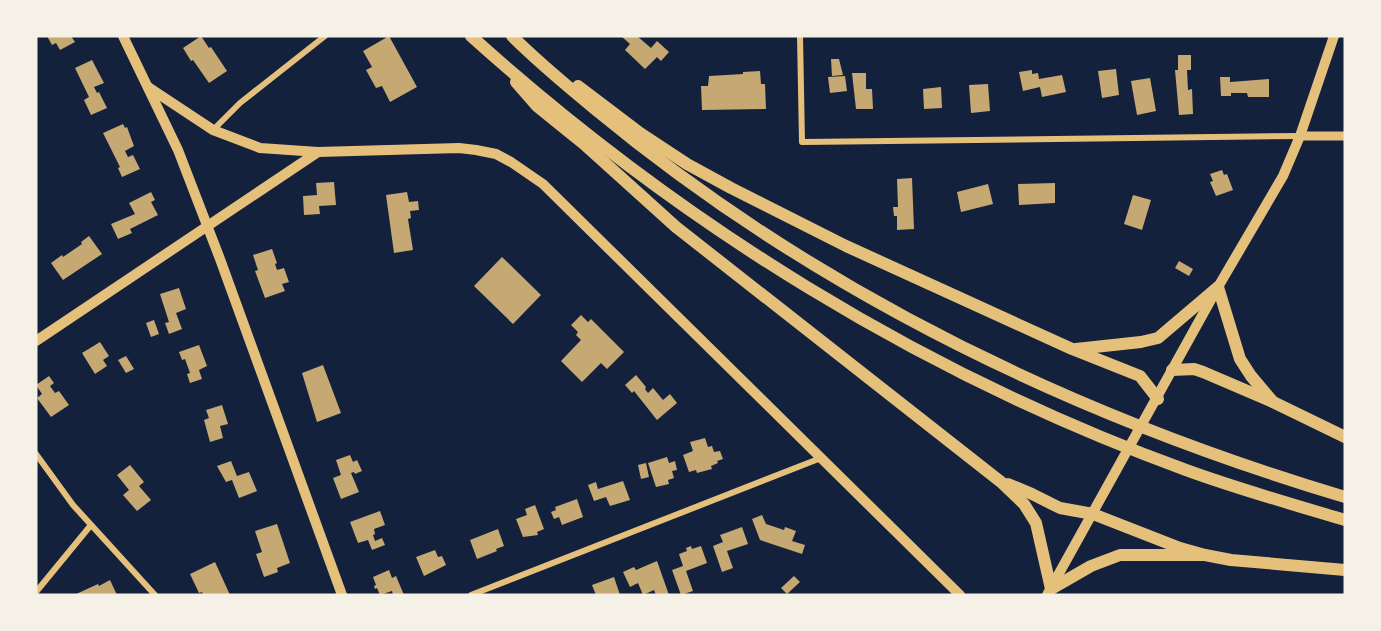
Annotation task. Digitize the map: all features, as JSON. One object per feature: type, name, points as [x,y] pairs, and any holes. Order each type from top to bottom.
[{"type":"highway","points":[[471,36],[593,138],[746,249],[827,300],[916,350],[964,375],[1076,426],[1184,469],[1345,520]]},
{"type":"highway","points":[[512,36],[570,89],[693,186],[855,291],[937,336],[1083,404],[1284,479],[1345,497]]},
{"type":"highway","points":[[517,36],[640,133],[687,164],[846,246],[1072,350],[1140,376],[1158,399]]},
{"type":"highway","points":[[489,52],[537,106],[584,144],[676,228],[1001,482],[1024,504],[1036,523],[1049,592],[1091,566],[1120,555],[1205,555]]},
{"type":"highway","points":[[1072,350],[1158,338],[1218,287],[1240,359],[1273,402]]},
{"type":"highway","points":[[1172,370],[1194,369],[1273,402],[1345,437]]},
{"type":"highway","points":[[1001,482],[1060,508],[1093,514],[1180,548],[1205,555],[1232,560],[1345,570]]},
{"type":"main road","points":[[123,36],[178,150],[342,595]]},
{"type":"main road","points":[[1049,592],[1158,399],[1218,287],[1283,176],[1300,136],[1335,36]]},
{"type":"main road","points":[[148,87],[213,130],[260,148],[318,152],[459,148],[496,154],[527,172],[543,184],[960,595]]},
{"type":"main road","points":[[36,341],[318,152]]},
{"type":"street","points":[[213,130],[240,103],[325,36]]},
{"type":"street","points":[[800,36],[802,142],[1345,136]]},
{"type":"street","points":[[36,454],[73,505],[155,595]]},
{"type":"street","points":[[471,595],[821,458]]},
{"type":"street","points":[[36,592],[92,525]]},
{"type":"building","points":[[47,36],[71,36],[75,42],[60,50],[56,43],[52,45]]},
{"type":"building","points":[[201,36],[227,71],[209,83],[183,48]]},
{"type":"building","points":[[389,36],[417,87],[390,102],[382,86],[376,88],[366,70],[372,67],[363,51]]},
{"type":"building","points":[[621,36],[637,36],[651,48],[657,41],[669,52],[661,61],[657,57],[645,69],[625,50],[630,44]]},
{"type":"building","points":[[1178,55],[1191,55],[1191,70],[1187,70],[1188,90],[1192,89],[1193,114],[1179,115],[1175,70],[1178,70]]},
{"type":"building","points":[[831,59],[839,59],[843,75],[832,76]]},
{"type":"building","points":[[92,60],[104,83],[94,87],[107,108],[91,115],[84,100],[89,97],[75,68]]},
{"type":"building","points":[[1116,69],[1119,95],[1102,98],[1098,71]]},
{"type":"building","points":[[1032,70],[1032,74],[1038,73],[1039,79],[1062,75],[1066,92],[1042,97],[1040,87],[1023,91],[1019,72]]},
{"type":"building","points":[[760,71],[761,84],[765,84],[766,109],[702,110],[701,86],[708,86],[709,76]]},
{"type":"building","points":[[852,73],[866,73],[866,89],[872,89],[873,109],[856,109]]},
{"type":"building","points":[[845,76],[847,91],[830,93],[828,77]]},
{"type":"building","points":[[1220,77],[1230,77],[1230,82],[1269,79],[1269,97],[1248,97],[1247,93],[1231,93],[1231,96],[1221,96]]},
{"type":"building","points":[[1150,78],[1156,111],[1137,115],[1131,81]]},
{"type":"building","points":[[988,84],[990,111],[971,113],[969,85]]},
{"type":"building","points":[[941,87],[942,108],[924,109],[923,89]]},
{"type":"building","points":[[123,124],[125,128],[127,127],[134,146],[125,151],[128,157],[133,155],[140,169],[122,177],[118,168],[120,167],[103,133]]},
{"type":"building","points":[[1222,170],[1224,175],[1227,174],[1233,190],[1216,196],[1210,182],[1213,181],[1210,174]]},
{"type":"building","points":[[912,178],[914,229],[897,230],[897,216],[894,216],[893,207],[898,207],[897,179]]},
{"type":"building","points":[[334,182],[336,205],[319,206],[320,214],[304,215],[303,196],[317,195],[316,183]]},
{"type":"building","points":[[1055,183],[1055,203],[1019,205],[1018,184]]},
{"type":"building","points":[[988,184],[993,204],[961,212],[957,192]]},
{"type":"building","points":[[151,192],[155,200],[151,202],[158,215],[130,229],[132,233],[118,239],[111,224],[135,214],[129,203]]},
{"type":"building","points":[[407,192],[409,202],[418,201],[419,210],[410,211],[411,218],[408,219],[413,250],[394,253],[386,195]]},
{"type":"building","points":[[1133,195],[1151,200],[1142,230],[1124,224]]},
{"type":"building","points":[[89,236],[102,254],[63,280],[51,263],[82,244],[81,242]]},
{"type":"building","points":[[272,249],[277,270],[284,268],[289,282],[282,284],[285,291],[265,298],[255,271],[258,270],[253,255]]},
{"type":"building","points":[[502,257],[541,295],[513,324],[474,286]]},
{"type":"building","points":[[1179,261],[1193,269],[1189,276],[1175,268]]},
{"type":"building","points":[[179,288],[186,309],[176,313],[182,329],[169,334],[165,323],[169,322],[160,294]]},
{"type":"building","points":[[581,315],[588,322],[591,319],[624,352],[607,369],[601,363],[582,382],[561,361],[581,340],[576,335],[578,332],[571,325]]},
{"type":"building","points":[[154,320],[159,334],[151,337],[146,323]]},
{"type":"building","points":[[100,342],[109,356],[103,360],[107,366],[95,374],[82,353]]},
{"type":"building","points":[[199,345],[207,366],[199,370],[202,379],[190,383],[187,374],[190,373],[185,359],[182,360],[179,352]]},
{"type":"building","points":[[126,356],[134,369],[126,373],[118,360]]},
{"type":"building","points":[[323,365],[341,413],[317,422],[302,373]]},
{"type":"building","points":[[636,375],[648,393],[653,388],[663,400],[670,394],[677,403],[657,420],[634,391],[632,393],[625,385]]},
{"type":"building","points":[[49,376],[54,383],[50,386],[55,393],[59,391],[69,405],[51,417],[37,398],[42,394],[36,385]]},
{"type":"building","points":[[222,405],[228,424],[220,426],[223,438],[210,442],[204,420],[209,418],[206,410]]},
{"type":"building","points":[[705,438],[708,447],[712,446],[714,452],[720,451],[723,459],[711,466],[712,469],[697,473],[696,470],[689,472],[683,455],[693,451],[690,442]]},
{"type":"building","points":[[350,455],[353,462],[357,460],[362,471],[351,473],[359,492],[341,499],[333,478],[341,475],[336,460]]},
{"type":"building","points":[[667,457],[669,463],[675,461],[677,470],[672,471],[674,478],[668,480],[669,484],[656,487],[648,463]]},
{"type":"building","points":[[231,461],[237,476],[249,472],[257,491],[239,498],[232,480],[226,482],[217,466]]},
{"type":"building","points":[[646,463],[649,477],[641,479],[638,465]]},
{"type":"building","points":[[130,465],[144,482],[139,486],[151,500],[137,511],[123,495],[129,490],[117,475]]},
{"type":"building","points":[[623,481],[630,500],[610,506],[606,497],[594,501],[588,485],[596,482],[598,489]]},
{"type":"building","points":[[577,499],[583,517],[562,525],[559,517],[554,519],[551,512],[556,510],[555,507]]},
{"type":"building","points":[[535,505],[544,529],[537,532],[538,535],[523,537],[516,519],[527,515],[525,509]]},
{"type":"building","points":[[380,511],[385,525],[374,529],[375,534],[373,535],[375,541],[382,538],[385,545],[372,550],[368,540],[358,543],[350,522]]},
{"type":"building","points":[[762,515],[766,524],[796,531],[792,541],[805,545],[802,554],[760,540],[752,519]]},
{"type":"building","points":[[277,524],[290,563],[277,568],[278,572],[264,577],[256,554],[262,552],[255,531]]},
{"type":"building","points":[[742,527],[748,544],[727,551],[733,568],[722,572],[713,546],[723,542],[720,535]]},
{"type":"building","points":[[498,529],[504,546],[477,559],[470,540]]},
{"type":"building","points":[[691,546],[692,549],[701,546],[707,563],[686,571],[693,591],[681,595],[672,570],[683,566],[679,554],[687,551],[686,548]]},
{"type":"building","points":[[435,550],[438,557],[442,556],[446,565],[424,576],[416,557]]},
{"type":"building","points":[[657,561],[669,595],[656,595],[654,590],[643,595],[638,583],[630,587],[623,572],[634,567],[636,570]]},
{"type":"building","points":[[215,562],[230,595],[199,593],[190,574]]},
{"type":"building","points":[[389,570],[392,578],[396,576],[404,595],[393,595],[392,591],[380,595],[377,588],[375,589],[373,577]]},
{"type":"building","points":[[794,576],[800,582],[787,594],[781,588]]},
{"type":"building","points":[[614,577],[620,595],[596,595],[592,585]]},
{"type":"building","points":[[110,580],[117,595],[74,595],[98,584],[99,586]]}]
